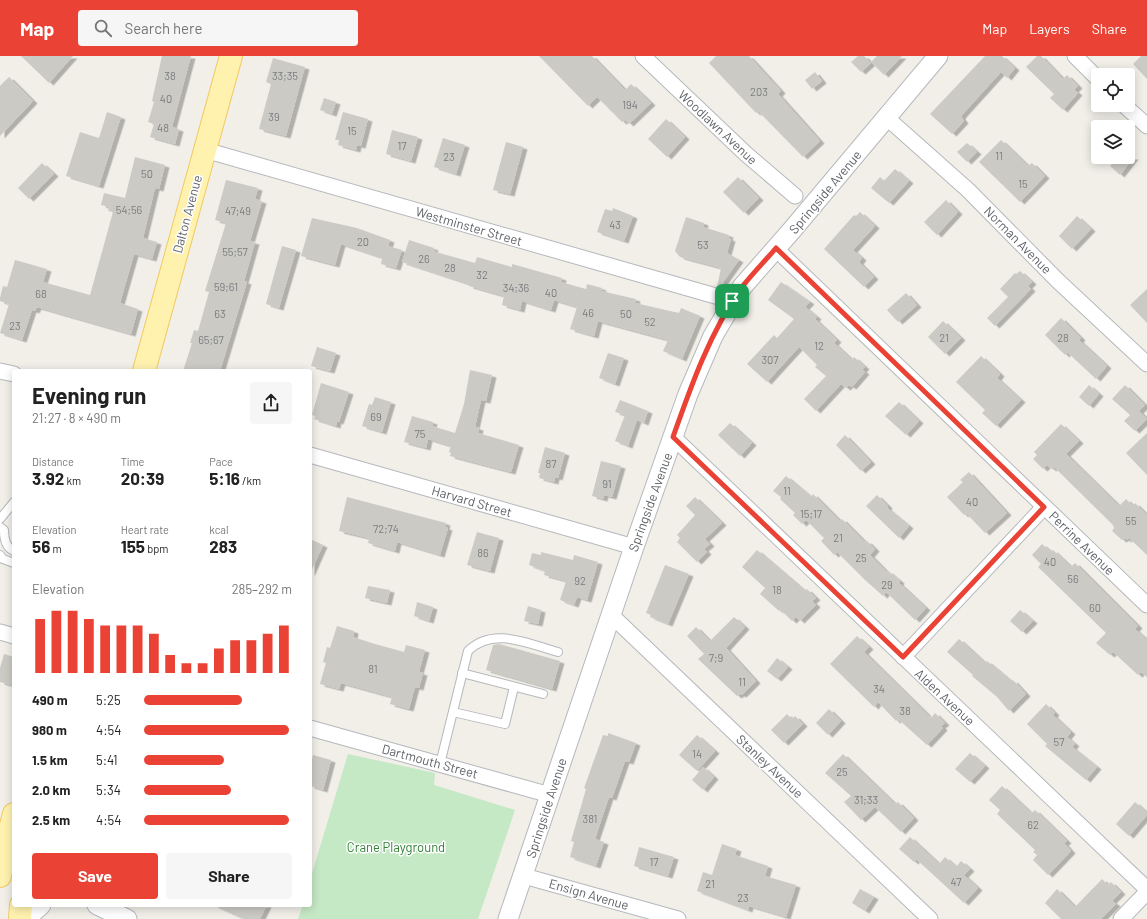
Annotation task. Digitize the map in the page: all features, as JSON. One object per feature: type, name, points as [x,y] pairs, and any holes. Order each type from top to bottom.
[{"type":"main road","name":"Dalton Avenue","points":[[145,369],[231,56]]},
{"type":"main road","points":[[4,870],[12,825]]},
{"type":"main road","points":[[20,919],[21,907]]},
{"type":"street","name":"Woodlawn Avenue","points":[[643,56],[746,154],[795,196]]},
{"type":"street","name":"Springside Avenue","points":[[508,919],[524,876],[610,614],[688,394],[713,336],[732,301],[742,287],[887,118],[938,56]]},
{"type":"street","points":[[1074,56],[1091,72]]},
{"type":"street","points":[[1132,112],[1147,126]]},
{"type":"street","name":"Norman Avenue","points":[[887,118],[968,190],[1058,280],[1147,364]]},
{"type":"street","name":"Westminster Street","points":[[205,150],[732,301]]},
{"type":"street","name":"Perrine Avenue","points":[[776,248],[1147,605]]},
{"type":"street","points":[[0,371],[12,374]]},
{"type":"street","name":"Alden Avenue","points":[[673,437],[1147,891]]},
{"type":"street","name":"Harvard Street","points":[[312,456],[634,546]]},
{"type":"street","points":[[903,657],[1044,507]]},
{"type":"street","name":"Stanley Avenue","points":[[610,614],[930,919]]},
{"type":"street","points":[[0,632],[12,635]]},
{"type":"street","name":"Dartmouth Street","points":[[312,729],[550,795]]},
{"type":"street","name":"Ensign Avenue","points":[[524,876],[678,919]]},
{"type":"street","points":[[1121,919],[1147,891]]},
{"type":"street","points":[[28,919],[39,907]]},
{"type":"street","points":[[101,907],[127,919]]},
{"type":"lane","points":[[0,519],[12,504]]},
{"type":"lane","points":[[0,527],[4,530],[4,540],[12,550]]},
{"type":"lane","points":[[0,555],[3,559],[12,561]]},
{"type":"lane","points":[[440,764],[468,650],[476,643],[500,636],[558,652]]},
{"type":"lane","points":[[462,673],[543,694]]},
{"type":"lane","points":[[453,712],[505,724],[514,687]]},
{"type":"green space","name":"Crane Playground","points":[[348,754],[435,773],[434,785],[515,810],[478,919],[298,919],[302,907],[312,907],[312,873]]},
{"type":"building","points":[[21,56],[73,56],[49,83]]},
{"type":"building","points":[[162,56],[191,56],[172,127],[179,129],[175,144],[150,137],[154,124],[148,122],[154,102],[152,101]]},
{"type":"building","points":[[539,56],[592,56],[625,90],[631,84],[651,103],[629,124],[625,120],[622,122],[597,97],[588,106]]},
{"type":"building","points":[[716,56],[749,56],[781,91],[778,94],[820,141],[803,157],[758,111],[756,113],[709,63]]},
{"type":"building","points":[[858,56],[864,56],[871,63],[861,72],[851,62]]},
{"type":"building","points":[[877,56],[902,56],[884,75],[871,62]]},
{"type":"building","points":[[985,56],[1002,56],[1015,68],[1007,78],[1001,72],[962,115],[961,117],[964,121],[952,134],[930,114]]},
{"type":"building","points":[[1037,56],[1041,56],[1063,79],[1067,75],[1078,86],[1074,90],[1078,93],[1063,110],[1050,98],[1054,94],[1026,67]]},
{"type":"building","points":[[1141,56],[1147,56],[1147,79],[1133,64]]},
{"type":"building","points":[[273,58],[305,67],[286,136],[259,129],[271,84],[266,82]]},
{"type":"building","points":[[815,72],[822,81],[812,89],[805,80]]},
{"type":"building","points":[[9,77],[33,101],[0,136],[0,86]]},
{"type":"building","points":[[324,98],[336,102],[332,114],[320,110]]},
{"type":"building","points":[[107,112],[121,117],[99,186],[66,176],[80,132],[99,138]]},
{"type":"building","points":[[343,112],[368,119],[361,146],[357,145],[356,150],[338,145],[339,140],[335,140]]},
{"type":"building","points":[[666,119],[685,137],[667,157],[648,139]]},
{"type":"building","points":[[392,130],[418,137],[411,161],[386,154]]},
{"type":"building","points":[[443,138],[465,145],[456,174],[434,167]]},
{"type":"building","points":[[1001,140],[1028,166],[1032,163],[1045,176],[1020,202],[979,162]]},
{"type":"building","points":[[506,142],[523,147],[510,194],[493,190]]},
{"type":"building","points":[[967,143],[977,152],[967,162],[957,152]]},
{"type":"building","points":[[135,157],[165,165],[159,189],[155,188],[143,238],[157,242],[152,259],[134,254],[120,303],[138,309],[131,334],[37,307],[35,311],[32,310],[22,340],[0,333],[9,304],[0,301],[0,298],[3,286],[7,287],[15,260],[47,269],[43,282],[90,295],[113,212],[108,211],[109,207],[101,205],[104,193],[125,198]]},
{"type":"building","points":[[42,163],[54,174],[29,199],[18,188]]},
{"type":"building","points":[[1112,164],[1129,164],[1120,175],[1110,166]]},
{"type":"building","points":[[895,169],[909,181],[889,203],[871,188],[880,177],[884,181]]},
{"type":"building","points":[[738,177],[759,198],[744,213],[723,192]]},
{"type":"building","points":[[226,180],[258,188],[255,199],[262,201],[250,241],[255,242],[244,281],[247,282],[221,369],[184,369],[192,343],[190,343],[194,330],[198,331],[209,292],[205,291],[226,223],[215,220]]},
{"type":"building","points":[[946,200],[958,212],[937,235],[924,222]]},
{"type":"building","points":[[613,208],[633,216],[624,241],[597,232],[605,209],[612,211]]},
{"type":"building","points":[[860,212],[875,226],[853,250],[862,258],[859,262],[874,277],[864,287],[824,249],[854,215],[856,216]]},
{"type":"building","points":[[1077,216],[1091,229],[1072,249],[1059,236]]},
{"type":"building","points":[[686,217],[704,223],[703,227],[729,235],[728,238],[731,239],[727,253],[739,260],[719,288],[717,287],[721,268],[680,257],[675,251]]},
{"type":"building","points":[[312,218],[357,228],[390,240],[388,246],[402,250],[396,268],[381,264],[382,258],[380,257],[341,244],[335,265],[301,256]]},
{"type":"building","points":[[409,240],[434,248],[433,250],[436,252],[475,263],[477,257],[512,267],[512,264],[562,278],[561,282],[586,289],[587,284],[602,288],[601,291],[636,299],[635,303],[679,313],[681,308],[700,316],[682,359],[663,351],[668,340],[598,321],[594,336],[570,329],[577,307],[554,300],[551,310],[522,301],[520,310],[502,305],[504,296],[469,286],[469,284],[402,262]]},
{"type":"building","points":[[282,246],[296,250],[279,308],[266,304]]},
{"type":"building","points":[[1020,271],[1032,282],[1028,286],[1031,289],[995,326],[987,318],[1008,297],[1000,289],[1015,273],[1016,274]]},
{"type":"building","points":[[781,282],[810,302],[805,307],[817,317],[815,319],[837,340],[834,343],[852,360],[854,357],[865,367],[862,370],[865,372],[852,387],[849,385],[846,388],[841,384],[816,411],[804,399],[826,376],[815,367],[817,365],[799,347],[767,382],[747,364],[774,335],[777,338],[794,319],[768,300]]},
{"type":"building","points":[[1147,289],[1147,323],[1130,305]]},
{"type":"building","points":[[906,293],[917,305],[898,322],[887,310]]},
{"type":"building","points":[[1061,318],[1081,338],[1079,340],[1107,366],[1096,379],[1067,352],[1065,355],[1045,335]]},
{"type":"building","points":[[943,321],[961,338],[945,354],[928,337]]},
{"type":"building","points":[[317,347],[336,353],[330,371],[311,366]]},
{"type":"building","points":[[608,353],[624,358],[615,384],[599,378]]},
{"type":"building","points":[[981,356],[1000,374],[997,378],[1021,400],[996,426],[982,413],[985,410],[956,382]]},
{"type":"building","points":[[470,370],[492,375],[486,401],[481,400],[475,427],[479,428],[478,433],[519,445],[511,472],[450,456],[451,453],[449,452],[451,446],[428,439],[426,448],[404,442],[412,416],[433,422],[432,426],[455,433],[464,404]]},
{"type":"building","points":[[321,383],[349,392],[339,422],[337,421],[336,426],[314,419],[315,416],[312,415]]},
{"type":"building","points":[[1089,385],[1099,394],[1089,406],[1079,397]]},
{"type":"building","points":[[1125,385],[1145,405],[1139,411],[1147,419],[1135,431],[1124,421],[1130,415],[1112,399]]},
{"type":"building","points":[[375,397],[391,402],[382,432],[362,426],[369,404],[372,405]]},
{"type":"building","points":[[620,400],[648,411],[644,423],[637,420],[628,446],[615,441],[625,415],[615,412]]},
{"type":"building","points":[[899,402],[919,421],[906,435],[885,416]]},
{"type":"building","points":[[730,423],[752,443],[740,456],[718,435]]},
{"type":"building","points":[[1061,424],[1079,441],[1066,454],[1119,506],[1126,499],[1133,506],[1135,503],[1147,515],[1147,555],[1129,538],[1127,540],[1125,538],[1122,540],[1112,531],[1114,528],[1113,525],[1054,467],[1052,469],[1047,465],[1043,469],[1033,459],[1037,455],[1034,452]]},
{"type":"building","points":[[1147,433],[1147,475],[1126,453]]},
{"type":"building","points":[[845,435],[871,462],[861,471],[836,445]]},
{"type":"building","points":[[545,447],[565,453],[558,478],[555,477],[554,482],[539,478],[540,473],[538,473]]},
{"type":"building","points":[[601,461],[621,466],[612,497],[604,495],[603,499],[592,496]]},
{"type":"building","points":[[969,472],[1007,513],[985,533],[966,513],[964,515],[947,497],[963,482],[960,480]]},
{"type":"building","points":[[786,476],[811,497],[813,494],[840,521],[842,519],[865,542],[867,541],[875,549],[870,555],[887,572],[888,571],[900,581],[899,583],[926,608],[915,620],[886,592],[883,596],[837,552],[834,555],[821,541],[824,538],[806,520],[802,524],[793,515],[795,513],[780,499],[781,497],[773,491]]},
{"type":"building","points":[[877,495],[888,506],[887,508],[909,526],[899,538],[866,506]]},
{"type":"building","points":[[347,497],[446,523],[445,527],[448,528],[440,555],[397,542],[395,551],[368,543],[369,538],[339,531]]},
{"type":"building","points":[[695,497],[722,523],[705,539],[710,544],[704,549],[707,552],[697,562],[677,542],[680,538],[677,535],[695,515],[686,506]]},
{"type":"building","points":[[477,532],[499,538],[490,571],[467,565]]},
{"type":"building","points":[[312,540],[323,545],[312,570]]},
{"type":"building","points":[[1042,544],[1051,552],[1053,550],[1071,567],[1075,563],[1138,626],[1135,629],[1147,640],[1147,677],[1141,672],[1138,675],[1113,652],[1110,655],[1096,643],[1106,633],[1038,567],[1041,564],[1032,555]]},
{"type":"building","points":[[757,550],[805,591],[807,589],[816,598],[812,601],[816,605],[800,621],[796,617],[792,621],[780,609],[779,611],[760,594],[765,588],[742,567]]},
{"type":"building","points":[[541,552],[573,560],[574,555],[598,562],[587,600],[577,597],[574,605],[560,600],[566,581],[544,575],[545,571],[529,565],[532,553],[541,555]]},
{"type":"building","points":[[665,565],[689,574],[668,624],[650,617],[651,615],[646,613]]},
{"type":"building","points":[[368,586],[390,590],[387,603],[365,598]]},
{"type":"building","points":[[417,602],[433,607],[429,621],[414,616]]},
{"type":"building","points":[[528,606],[541,610],[538,624],[524,621]]},
{"type":"building","points":[[1020,610],[1033,621],[1022,632],[1010,621]]},
{"type":"building","points":[[734,617],[745,627],[726,648],[756,681],[742,695],[740,694],[737,696],[698,659],[704,654],[687,636],[696,627],[710,641]]},
{"type":"building","points":[[337,626],[354,631],[353,637],[404,652],[406,645],[425,650],[419,672],[423,673],[419,688],[415,687],[409,709],[390,704],[392,697],[341,683],[339,689],[320,684],[326,663],[323,662],[327,647],[330,648]]},
{"type":"building","points":[[857,636],[869,647],[864,652],[929,716],[932,717],[935,713],[945,723],[941,726],[943,728],[927,745],[898,719],[896,721],[878,702],[874,707],[830,664]]},
{"type":"building","points":[[959,639],[985,663],[987,661],[1012,682],[1013,680],[1026,694],[1009,711],[997,697],[947,652]]},
{"type":"building","points":[[499,644],[560,661],[552,689],[486,670],[493,645]]},
{"type":"building","points":[[4,654],[12,656],[12,685],[0,682],[0,668]]},
{"type":"building","points":[[777,658],[788,667],[777,679],[767,671]]},
{"type":"building","points":[[1046,704],[1055,713],[1053,715],[1071,732],[1067,737],[1075,744],[1072,747],[1097,767],[1086,780],[1045,746],[1047,744],[1027,724]]},
{"type":"building","points":[[829,709],[841,721],[828,735],[816,723]]},
{"type":"building","points":[[787,714],[792,719],[795,716],[803,724],[784,743],[771,730]]},
{"type":"building","points":[[608,733],[636,743],[629,762],[625,761],[612,798],[609,797],[595,839],[604,842],[596,866],[570,857],[574,842],[571,841],[586,789],[584,788],[603,735],[608,736]]},
{"type":"building","points":[[697,735],[715,751],[697,771],[679,755]]},
{"type":"building","points":[[970,753],[985,766],[970,782],[955,769]]},
{"type":"building","points":[[843,754],[895,804],[898,802],[914,818],[901,832],[875,807],[861,820],[844,802],[851,796],[825,773]]},
{"type":"building","points":[[313,755],[331,760],[323,790],[312,787]]},
{"type":"building","points":[[703,767],[714,777],[703,790],[692,780]]},
{"type":"building","points":[[1002,786],[1029,811],[1032,813],[1035,810],[1067,841],[1064,843],[1071,851],[1048,875],[1033,860],[1037,855],[1033,852],[1035,850],[997,814],[1000,810],[989,800]]},
{"type":"building","points":[[1135,802],[1147,813],[1147,815],[1129,836],[1116,824]]},
{"type":"building","points":[[910,837],[939,864],[945,857],[956,867],[961,861],[970,869],[964,875],[978,888],[964,903],[916,859],[914,862],[899,849]]},
{"type":"building","points":[[722,844],[737,849],[735,855],[768,866],[765,876],[796,885],[786,917],[749,906],[748,910],[697,891],[703,872],[712,875]]},
{"type":"building","points":[[639,847],[674,857],[668,876],[634,866]]},
{"type":"building","points":[[1102,879],[1108,885],[1111,882],[1121,892],[1112,901],[1116,904],[1101,919],[1061,919],[1045,903],[1057,889],[1075,907]]},
{"type":"building","points":[[860,889],[874,897],[865,911],[852,903]]},
{"type":"building","points":[[217,907],[266,907],[260,919],[244,919]]},
{"type":"route","points":[[776,248],[1044,507],[966,588],[903,657],[673,437],[688,394],[713,336],[732,301],[742,287],[776,248]]}]
